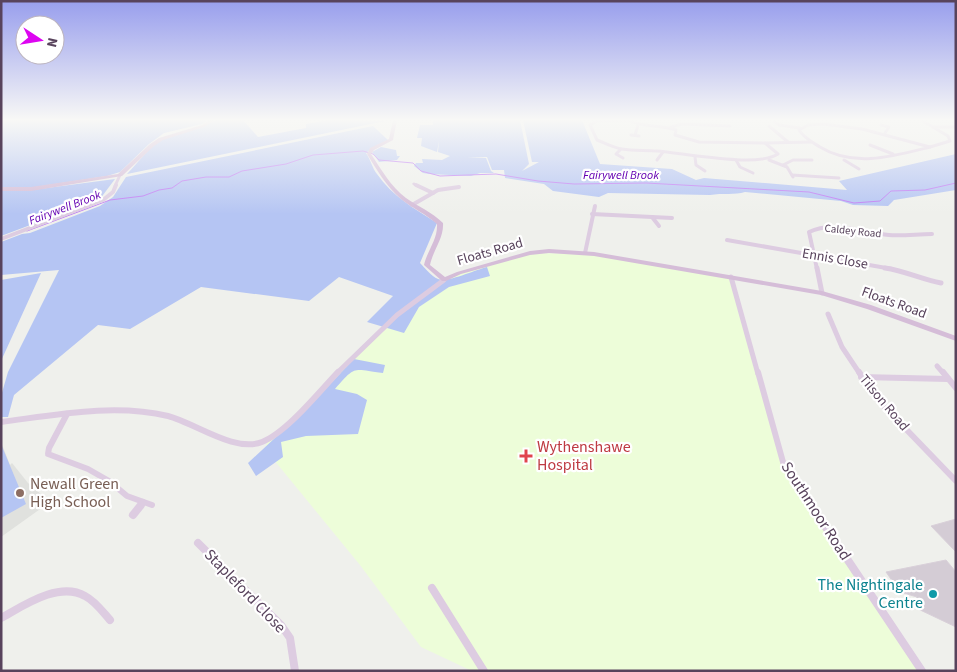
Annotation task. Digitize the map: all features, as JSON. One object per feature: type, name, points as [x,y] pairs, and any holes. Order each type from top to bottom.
[{"type":"street","points":[[1,240],[102,200],[113,192],[120,175],[145,151]]},
{"type":"street","points":[[372,151],[369,153],[385,179],[412,204],[430,214],[440,223],[440,232],[428,258],[428,265],[444,280]]},
{"type":"street","points":[[619,151],[616,154],[620,158]]},
{"type":"street","points":[[654,151],[695,157],[768,160],[788,168],[792,177],[836,178]]},
{"type":"street","points":[[768,160],[778,153],[776,151]]},
{"type":"street","points":[[823,151],[842,158],[859,160]]},
{"type":"street","points":[[887,151],[894,154]]},
{"type":"street","points":[[850,164],[859,160],[906,151]]},
{"type":"street","points":[[663,152],[658,160],[664,161]]},
{"type":"street","points":[[695,157],[696,165],[704,170],[698,171]]},
{"type":"street","points":[[842,158],[859,169]]},
{"type":"street","points":[[736,160],[739,166],[749,173]]},
{"type":"street","points":[[783,165],[791,161],[812,160]]},
{"type":"street","points":[[1,189],[31,189],[120,175]]},
{"type":"street","points":[[414,184],[432,193]]},
{"type":"street","points":[[412,204],[425,200],[444,186],[459,187]]},
{"type":"street","points":[[585,253],[595,206]]},
{"type":"street","points":[[592,214],[672,218]]},
{"type":"street","points":[[652,217],[659,226]]},
{"type":"street","name":"Caldey Road","points":[[822,293],[809,232],[813,229],[840,228],[890,235],[932,234]]},
{"type":"street","name":"Ennis Close","points":[[727,240],[908,272],[919,279],[940,283]]},
{"type":"street","name":"Floats Road","points":[[1,422],[111,411],[150,412],[170,416],[237,443],[252,444],[265,441],[302,408],[385,325],[425,292],[459,273],[530,253],[585,253],[822,293],[869,306],[956,339]]},
{"type":"street","name":"Southmoor Road","points":[[731,277],[783,462],[922,671]]},
{"type":"street","name":"Tilson Road","points":[[828,314],[842,348],[861,377],[892,416],[956,481]]},
{"type":"street","points":[[937,366],[956,388]]},
{"type":"street","points":[[861,377],[948,379]]},
{"type":"street","points":[[67,414],[49,448],[48,454],[98,474],[110,481],[120,492],[152,505]]},
{"type":"street","points":[[133,515],[143,502]]},
{"type":"street","name":"Stapleford Close","points":[[198,543],[281,625],[290,638],[295,671]]},
{"type":"street","points":[[432,588],[484,671]]},
{"type":"street","points":[[1,618],[39,598],[63,592],[80,593],[92,601],[110,620]]},
{"type":"shaded area","points":[[1,151],[141,151],[120,172],[107,176],[29,188],[1,188]]},
{"type":"shaded area","points":[[148,151],[237,151],[127,174]]},
{"type":"shaded area","points":[[250,151],[368,151],[366,153],[375,172],[383,182],[412,207],[437,223],[420,263],[431,274],[442,280],[487,267],[490,276],[449,287],[419,307],[404,333],[367,322],[393,296],[339,277],[309,301],[201,287],[130,329],[98,325],[14,395],[8,417],[1,417],[1,396],[8,372],[59,270],[1,275],[1,242],[100,206],[113,197],[126,177]]},
{"type":"shaded area","points":[[396,151],[397,156],[400,156],[397,160],[379,162],[372,152]]},
{"type":"shaded area","points":[[526,151],[529,164],[522,171],[539,162],[532,162],[530,151],[595,151],[600,164],[672,169],[696,180],[704,178],[847,190],[839,181],[956,154],[956,190],[894,200],[888,206],[853,205],[841,201],[745,192],[710,195],[608,193],[599,197],[553,191],[544,184],[505,178],[504,170],[492,170],[487,157],[467,157],[486,158],[491,171],[494,173],[480,173],[471,176],[429,174],[423,173],[414,166],[416,163],[423,163],[422,159],[442,160],[450,156],[438,152]]},
{"type":"shaded area","points":[[115,179],[100,199],[1,236],[1,191],[24,191]]},
{"type":"shaded area","name":"Wythenshawe Hospital","points":[[530,253],[594,254],[731,277],[783,462],[922,671],[472,671],[421,647],[360,565],[265,449],[267,443],[354,354],[425,292],[459,273]]},
{"type":"shaded area","points":[[41,273],[1,361],[1,280]]},
{"type":"shaded area","points":[[354,359],[385,365],[383,373],[355,370],[335,389],[357,394],[367,400],[358,434],[306,436],[281,442],[283,457],[256,476],[248,463],[307,408]]},
{"type":"shaded area","name":"Newall Green High School","points":[[1,442],[10,465],[12,463],[28,483],[50,502],[1,537]]},
{"type":"shaded area","points":[[1,444],[26,504],[1,518]]},
{"type":"building","points":[[956,519],[956,552],[931,526]]},
{"type":"building","name":"The Nightingale Centre","points":[[946,560],[956,572],[956,627],[916,608],[917,597],[900,592],[886,572]]},
{"type":"waterway","name":"Fairywell Brook","points":[[27,231],[110,200],[143,196],[159,190],[172,188],[182,181],[206,177],[229,177],[242,171],[286,164],[313,155],[358,151]]},
{"type":"waterway","name":"Fairywell Brook","points":[[364,151],[373,154],[379,160],[413,163],[421,171],[440,176],[496,174],[538,181],[574,184],[646,183],[809,192],[854,203],[880,201],[891,191],[925,190],[956,183]]},
{"type":"place","name":"Wythenshawe Hospital","points":[[526,456]]},
{"type":"place","name":"Newall Green High School","points":[[20,493]]},
{"type":"place","name":"The Nightingale Centre","points":[[933,594]]}]
